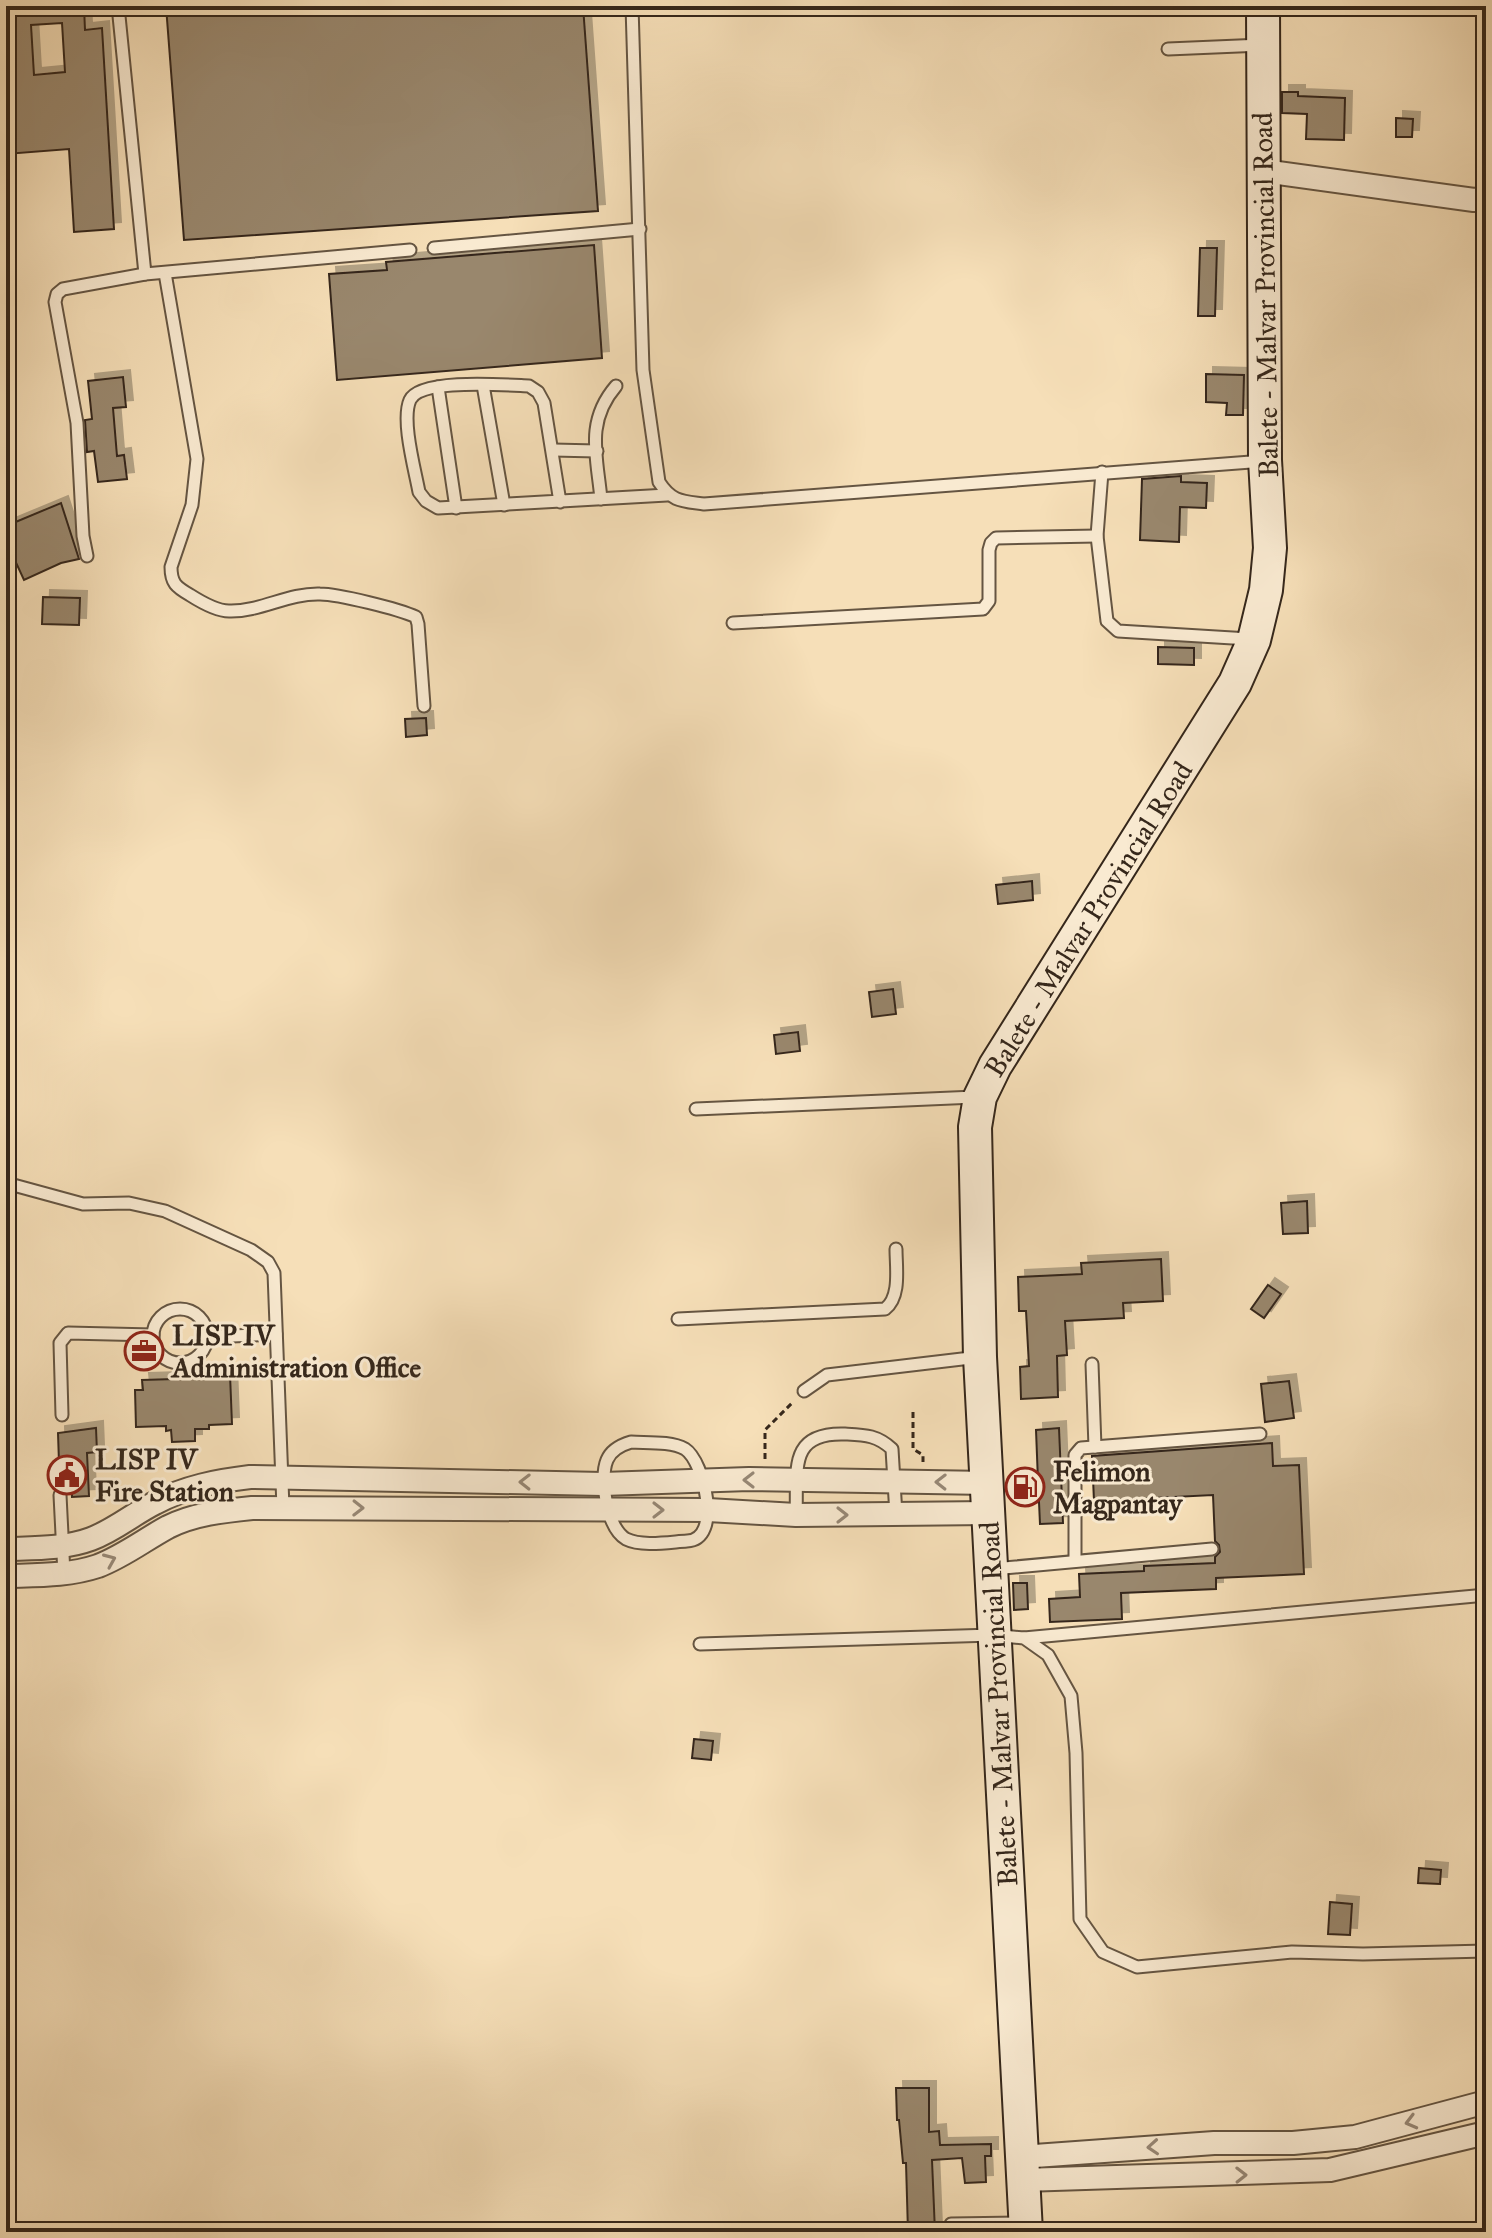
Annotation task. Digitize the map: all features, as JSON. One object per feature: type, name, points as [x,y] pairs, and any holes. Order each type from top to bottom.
[{"type":"main road","name":"Balete - Malvar Provincial Road","points":[[1025,2227],[1008,1637],[992,1569],[980,1357],[975,1127],[980,1097],[995,1066],[1235,683],[1254,640],[1266,590],[1270,548],[1265,460],[1263,6]]},
{"type":"street","points":[[1263,171],[1474,200],[1486,199]]},
{"type":"street","points":[[6,1549],[61,1547],[112,1531],[156,1502],[209,1482],[250,1477],[603,1484],[895,1481],[988,1498]]},
{"type":"street","points":[[6,1576],[64,1575],[120,1556],[170,1526],[212,1512],[283,1508],[708,1510],[796,1515],[896,1515],[988,1498]]},
{"type":"street","points":[[1022,2168],[1214,2143],[1293,2143],[1355,2137],[1486,2102]]},
{"type":"street","points":[[1022,2168],[1330,2170],[1486,2133]]},
{"type":"street","points":[[1328,2140],[1330,2170]]},
{"type":"lane","points":[[118,6],[145,274]]},
{"type":"lane","points":[[632,6],[643,370],[659,482],[667,495]]},
{"type":"lane","points":[[1168,49],[1263,45]]},
{"type":"lane","points":[[434,248],[640,229]]},
{"type":"lane","points":[[87,556],[75,408],[55,302],[57,294],[63,289],[145,274],[410,250]]},
{"type":"lane","points":[[165,273],[197,459],[192,505],[171,567],[175,587],[226,612],[295,596],[322,594],[416,617],[424,706]]},
{"type":"lane","points":[[483,385],[504,505]]},
{"type":"lane","points":[[560,502],[544,403],[538,392],[529,386],[438,387],[419,391],[410,399],[407,417],[419,492],[438,508],[456,508],[560,502],[667,495],[681,501],[704,504],[1265,460]]},
{"type":"lane","points":[[601,499],[597,415],[616,386]]},
{"type":"lane","points":[[438,387],[456,508]]},
{"type":"lane","points":[[553,450],[597,451]]},
{"type":"lane","points":[[1102,472],[1097,536],[1107,621],[1111,627],[1118,631],[1254,640]]},
{"type":"lane","points":[[733,623],[983,609],[989,601],[989,550],[996,538],[1097,536]]},
{"type":"lane","points":[[696,1109],[980,1097]]},
{"type":"lane","points":[[6,1183],[83,1204],[129,1203],[165,1211],[251,1250],[268,1262],[274,1273],[283,1508]]},
{"type":"lane","points":[[678,1319],[885,1309],[892,1304],[895,1294],[896,1249]]},
{"type":"lane","points":[[182,1309],[200,1318],[208,1337],[199,1356],[179,1364],[160,1355],[154,1346],[153,1335],[155,1325],[162,1316],[171,1310],[182,1309]]},
{"type":"lane","points":[[62,1415],[60,1343],[68,1333],[153,1335]]},
{"type":"lane","points":[[208,1337],[276,1334]]},
{"type":"lane","points":[[804,1391],[827,1375],[980,1357]]},
{"type":"lane","points":[[1092,1364],[1095,1447]]},
{"type":"lane","points":[[796,1515],[800,1452],[814,1437],[824,1433],[872,1435],[892,1449],[896,1515]]},
{"type":"lane","points":[[1075,1561],[1075,1455],[1081,1448],[1260,1434]]},
{"type":"lane","points":[[631,1442],[683,1448],[698,1463],[701,1481],[708,1510],[707,1526],[702,1535],[693,1541],[634,1542],[623,1538],[609,1511],[603,1484],[607,1460],[620,1446],[631,1442]]},
{"type":"lane","points":[[60,1495],[64,1575]]},
{"type":"lane","points":[[992,1569],[1212,1549]]},
{"type":"lane","points":[[700,1644],[1008,1637],[1486,1595]]},
{"type":"lane","points":[[1008,1637],[1048,1655],[1071,1696],[1076,1753],[1080,1919],[1103,1952],[1137,1967],[1292,1952],[1486,1951]]},
{"type":"lane","points":[[951,2224],[1025,2227]]},
{"type":"path","points":[[766,1480],[765,1430],[804,1391]]},
{"type":"building","points":[[6,6],[84,6],[85,30],[102,28],[114,229],[74,232],[69,149],[6,154]],"holes":[[[62,23],[65,72],[34,75],[31,25]]]},
{"type":"building","points":[[166,6],[583,6],[598,211],[184,240]]},
{"type":"building","points":[[1282,92],[1298,92],[1298,96],[1345,98],[1344,140],[1306,139],[1307,114],[1282,113]]},
{"type":"building","points":[[1396,118],[1413,119],[1412,137],[1396,137]]},
{"type":"building","points":[[594,245],[602,358],[337,380],[329,274],[387,270],[386,262]]},
{"type":"building","points":[[1200,248],[1217,248],[1215,316],[1198,316]]},
{"type":"building","points":[[1206,374],[1244,375],[1243,415],[1226,415],[1227,403],[1206,402]]},
{"type":"building","points":[[123,377],[126,407],[113,408],[117,456],[124,455],[127,479],[98,482],[94,451],[87,452],[85,420],[92,419],[88,381]]},
{"type":"building","points":[[1181,476],[1181,482],[1207,483],[1206,508],[1180,507],[1179,542],[1140,540],[1142,479]]},
{"type":"building","points":[[61,503],[79,559],[61,563],[24,580],[6,541],[6,526]]},
{"type":"building","points":[[43,597],[80,598],[79,625],[42,624]]},
{"type":"building","points":[[1158,647],[1194,648],[1194,665],[1158,664]]},
{"type":"building","points":[[426,718],[427,735],[406,737],[405,719]]},
{"type":"building","points":[[1032,881],[1033,900],[998,904],[996,885]]},
{"type":"building","points":[[893,989],[896,1014],[872,1017],[869,992]]},
{"type":"building","points":[[798,1032],[800,1051],[776,1054],[774,1035]]},
{"type":"building","points":[[1307,1201],[1308,1233],[1283,1234],[1281,1203]]},
{"type":"building","points":[[1161,1259],[1163,1301],[1123,1303],[1124,1318],[1065,1321],[1067,1355],[1057,1356],[1058,1397],[1021,1399],[1020,1367],[1029,1366],[1026,1311],[1019,1311],[1018,1277],[1082,1274],[1081,1263]]},
{"type":"building","points":[[1268,1285],[1281,1294],[1264,1318],[1251,1309]]},
{"type":"building","points":[[230,1374],[232,1424],[195,1429],[195,1441],[172,1442],[171,1430],[166,1431],[166,1426],[136,1427],[135,1390],[143,1390],[142,1380],[208,1378],[208,1375]]},
{"type":"building","points":[[1289,1381],[1294,1418],[1265,1422],[1261,1384]]},
{"type":"building","points":[[96,1428],[97,1452],[87,1453],[89,1496],[72,1497],[71,1463],[59,1463],[58,1433]]},
{"type":"building","points":[[1059,1428],[1063,1523],[1040,1524],[1039,1502],[1016,1503],[1015,1482],[1038,1481],[1036,1430]]},
{"type":"building","points":[[1272,1443],[1273,1466],[1299,1465],[1304,1574],[1216,1578],[1216,1589],[1121,1593],[1122,1619],[1050,1622],[1049,1599],[1080,1597],[1079,1574],[1144,1571],[1144,1566],[1215,1563],[1215,1557],[1220,1552],[1215,1541],[1213,1495],[1094,1501],[1092,1456]]},
{"type":"building","points":[[1013,1583],[1027,1583],[1028,1609],[1014,1610]]},
{"type":"building","points":[[694,1739],[713,1741],[711,1760],[692,1758]]},
{"type":"building","points":[[1419,1868],[1441,1870],[1440,1884],[1418,1883]]},
{"type":"building","points":[[1330,1902],[1352,1904],[1350,1935],[1328,1934]]},
{"type":"building","points":[[896,2088],[929,2088],[929,2132],[939,2131],[940,2145],[991,2144],[991,2156],[985,2156],[986,2182],[965,2183],[962,2158],[932,2160],[935,2232],[908,2232],[906,2163],[903,2163],[897,2120]]},
{"type":"place","name":"LISP IV Administration Office","points":[[144,1351]]},
{"type":"place","name":"LISP IV Fire Station","points":[[67,1475]]},
{"type":"place","name":"Felimon Magpantay","points":[[1025,1487]]}]
